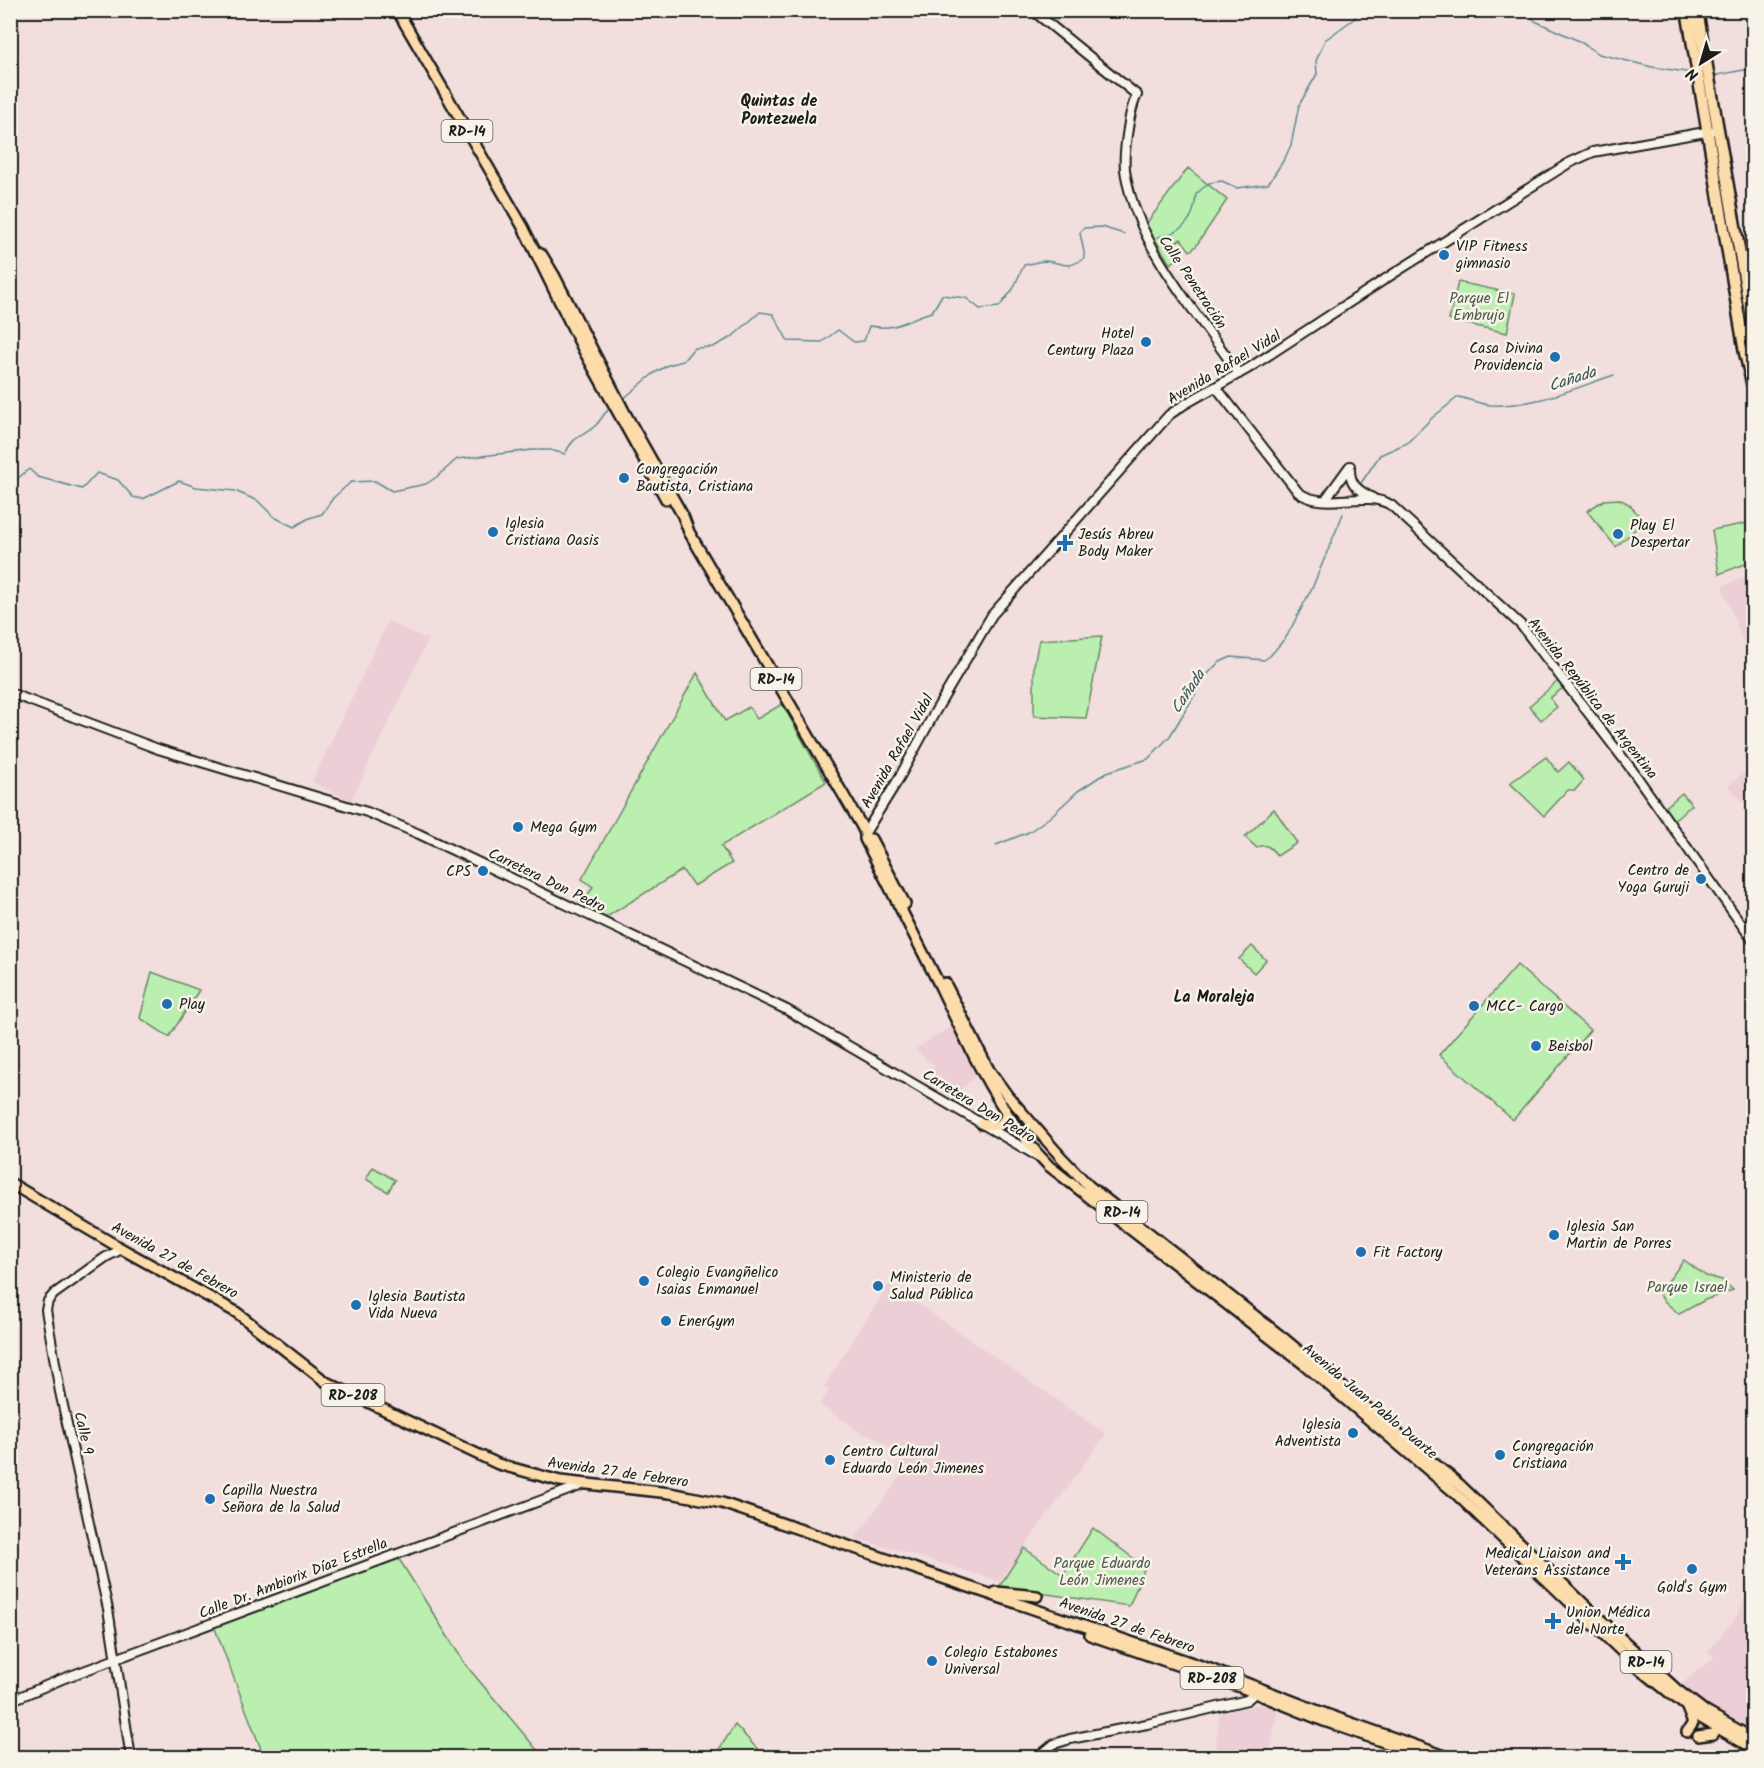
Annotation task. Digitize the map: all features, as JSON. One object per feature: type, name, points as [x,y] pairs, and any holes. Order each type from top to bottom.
[{"type":"highway","points":[[1687,10],[1705,85],[1719,129],[1754,334]]},
{"type":"highway","points":[[1697,10],[1701,32]]},
{"type":"highway","points":[[1700,61],[1702,10]]},
{"type":"highway","points":[[1705,85],[1706,132],[1744,353],[1754,391]]},
{"type":"highway","points":[[1747,292],[1754,305]]},
{"type":"main road","name":"RD-14","points":[[397,10],[537,252],[537,259],[677,519],[685,525],[865,833],[870,837],[982,1065]]},
{"type":"main road","name":"Calle Penetración","points":[[1032,10],[1137,95],[1129,120],[1125,168],[1133,202],[1144,231],[1167,271],[1239,374]]},
{"type":"main road","name":"Avenida Rafael Vidal","points":[[865,833],[898,780],[992,615],[1169,416],[1185,404],[1239,374],[1569,163],[1593,152],[1719,129]]},
{"type":"main road","name":"Avenida República de Argentina","points":[[1216,387],[1298,492],[1309,498],[1325,500],[1374,499],[1386,502],[1521,626],[1632,770],[1754,942]]},
{"type":"main road","points":[[1325,500],[1350,466],[1350,475],[1355,488],[1374,499]]},
{"type":"main road","name":"Carretera Don Pedro","points":[[10,693],[158,749],[367,812],[419,834],[774,1003],[982,1124],[1028,1147]]},
{"type":"main road","name":"Avenida Juan Pablo Duarte","points":[[982,1065],[1028,1147],[1065,1179],[1305,1365],[1454,1492],[1640,1669],[1700,1718],[1754,1739]]},
{"type":"main road","name":"Avenida Juan Pablo Duarte","points":[[982,1065],[1089,1186],[1282,1337],[1460,1485],[1667,1681],[1700,1718]]},
{"type":"main road","points":[[1000,1125],[1005,1119],[1006,1111]]},
{"type":"main road","points":[[982,1124],[1000,1125],[1025,1119],[1031,1121]]},
{"type":"main road","points":[[1028,1147],[1039,1139],[1039,1131]]},
{"type":"main road","name":"Avenida 27 de Febrero","points":[[10,1183],[236,1312],[317,1375],[341,1389],[498,1464],[560,1481],[670,1493],[722,1503],[979,1590],[1019,1609],[1075,1630],[1451,1758]]},
{"type":"main road","name":"Calle 9","points":[[122,1249],[106,1257],[54,1294],[48,1301],[46,1310],[60,1392],[83,1490],[117,1660],[131,1758]]},
{"type":"main road","name":"Calle Dr. Ambiorix Díaz Estrella","points":[[10,1701],[586,1484]]},
{"type":"main road","points":[[979,1590],[1037,1596]]},
{"type":"main road","points":[[1037,1758],[1054,1744],[1247,1700],[1256,1690]]},
{"type":"main road","name":"Avenida 27 de Febrero","points":[[1256,1690],[1324,1721],[1429,1758]]},
{"type":"main road","points":[[1687,1732],[1700,1718]]},
{"type":"main road","points":[[1698,1736],[1713,1734],[1719,1725]]},
{"type":"main road","name":"Avenida Juan Pablo Duarte","points":[[1719,1725],[1754,1749]]},
{"type":"shaded area","points":[[1753,574],[1753,640],[1744,644],[1722,586]]},
{"type":"shaded area","points":[[388,621],[428,640],[351,801],[312,782]]},
{"type":"shaded area","points":[[1753,746],[1753,813],[1728,786],[1751,767],[1742,756]]},
{"type":"shaded area","points":[[955,1024],[980,1073],[950,1098],[920,1080],[935,1067],[915,1049]]},
{"type":"shaded area","points":[[889,1284],[1106,1434],[1000,1581],[855,1538],[902,1474],[896,1469],[904,1457],[868,1433],[866,1436],[820,1404],[829,1390],[824,1386]]},
{"type":"shaded area","points":[[1753,1592],[1754,1732],[1750,1737],[1676,1689],[1714,1657],[1708,1651],[1737,1616],[1746,1596]]},
{"type":"shaded area","points":[[1259,1704],[1278,1709],[1269,1757],[1231,1757],[1231,1754],[1215,1753],[1220,1714]]},
{"type":"green space","points":[[1188,168],[1227,200],[1196,246],[1190,251],[1181,239],[1175,243],[1183,255],[1170,264],[1146,224]]},
{"type":"green space","name":"Parque El Embrujo","points":[[1458,282],[1515,294],[1507,333],[1449,320]]},
{"type":"green space","name":"Play El Despertar","points":[[1619,499],[1629,504],[1644,521],[1616,547],[1587,511],[1604,500]]},
{"type":"green space","points":[[1753,522],[1753,561],[1719,574],[1712,530]]},
{"type":"green space","points":[[1102,636],[1086,718],[1034,716],[1034,665],[1039,640]]},
{"type":"green space","points":[[697,673],[725,721],[749,707],[757,719],[782,704],[826,782],[721,846],[732,863],[694,886],[682,870],[605,918],[580,906],[593,887],[582,879]]},
{"type":"green space","points":[[1558,681],[1563,688],[1550,698],[1557,707],[1541,720],[1529,706]]},
{"type":"green space","points":[[1546,757],[1558,772],[1569,762],[1584,780],[1575,790],[1568,790],[1544,816],[1510,783]]},
{"type":"green space","points":[[1682,793],[1692,805],[1672,821],[1663,809]]},
{"type":"green space","points":[[1274,809],[1297,843],[1277,856],[1268,847],[1257,848],[1245,837]]},
{"type":"green space","points":[[1252,946],[1266,960],[1254,973],[1239,959]]},
{"type":"green space","points":[[1517,965],[1590,1030],[1513,1120],[1439,1055]]},
{"type":"green space","name":"Play","points":[[152,972],[199,990],[169,1037],[140,1018]]},
{"type":"green space","points":[[373,1167],[395,1180],[388,1192],[366,1179]]},
{"type":"green space","name":"Parque Israel","points":[[1684,1260],[1706,1276],[1722,1280],[1733,1290],[1705,1300],[1679,1314],[1663,1300],[1659,1293]]},
{"type":"green space","name":"Parque Eduardo León Jimenes","points":[[1093,1528],[1145,1567],[1129,1606],[999,1587],[1024,1548],[1063,1575]]},
{"type":"green space","points":[[399,1559],[465,1664],[543,1757],[264,1757],[214,1626]]},
{"type":"green space","points":[[735,1725],[765,1757],[714,1757]]},
{"type":"waterway","points":[[1158,237],[1175,232],[1186,223],[1193,211],[1196,194],[1209,183],[1222,181],[1237,188],[1268,184],[1291,145],[1299,105],[1317,74],[1316,61],[1325,40],[1355,18],[1357,10]]},
{"type":"waterway","points":[[1526,10],[1535,21],[1579,41],[1599,54],[1652,67],[1693,73]]},
{"type":"waterway","points":[[1712,76],[1754,68]]},
{"type":"waterway","points":[[623,399],[653,374],[668,365],[683,361],[694,348],[713,347],[732,337],[760,312],[773,314],[788,341],[822,342],[838,330],[854,342],[864,341],[869,326],[896,326],[932,312],[942,295],[966,298],[980,309],[999,307],[1013,289],[1024,265],[1040,261],[1069,265],[1084,258],[1080,233],[1084,228],[1102,227],[1124,234]]},
{"type":"waterway","name":"Cañada","points":[[1359,486],[1380,455],[1407,443],[1432,418],[1458,397],[1491,405],[1523,403],[1554,396],[1614,375]]},
{"type":"waterway","points":[[10,485],[29,469],[38,477],[82,489],[97,473],[118,480],[133,497],[143,499],[179,481],[196,487],[235,491],[258,501],[274,517],[294,527],[309,518],[322,514],[333,498],[351,482],[375,481],[392,491],[426,484],[457,459],[532,450],[550,450],[565,454],[575,439],[596,425],[612,407]]},
{"type":"waterway","name":"Cañada","points":[[996,845],[1029,832],[1050,817],[1078,791],[1107,772],[1148,759],[1170,736],[1206,676],[1218,663],[1231,657],[1264,660],[1270,656],[1287,636],[1313,586],[1343,514]]},
{"type":"place","name":"VIP Fitness gimnasio","points":[[1444,255]]},
{"type":"place","name":"Hotel Century Plaza","points":[[1146,342]]},
{"type":"place","name":"Casa Divina Providencia","points":[[1555,357]]},
{"type":"place","name":"Congregación Bautista, Cristiana","points":[[624,478]]},
{"type":"place","name":"Iglesia Cristiana Oasis","points":[[493,532]]},
{"type":"place","name":"Play El Despertar","points":[[1618,534]]},
{"type":"place","name":"Jesús Abreu Body Maker","points":[[1065,543]]},
{"type":"place","name":"Mega Gym","points":[[518,827]]},
{"type":"place","name":"CPS","points":[[483,871]]},
{"type":"place","name":"Centro de Yoga Guruji","points":[[1701,879]]},
{"type":"place","name":"Play","points":[[167,1004]]},
{"type":"place","name":"MCC- Cargo","points":[[1474,1006]]},
{"type":"place","name":"Beisbol","points":[[1536,1046]]},
{"type":"place","name":"Iglesia San Martin de Porres","points":[[1554,1235]]},
{"type":"place","name":"Fit Factory","points":[[1361,1252]]},
{"type":"place","name":"Colegio Evangñelico Isaias Enmanuel","points":[[644,1281]]},
{"type":"place","name":"Ministerio de Salud Pública","points":[[878,1286]]},
{"type":"place","name":"Iglesia Bautista Vida Nueva","points":[[356,1305]]},
{"type":"place","name":"EnerGym","points":[[666,1321]]},
{"type":"place","name":"Iglesia Adventista","points":[[1353,1433]]},
{"type":"place","name":"Congregación Cristiana","points":[[1500,1455]]},
{"type":"place","name":"Centro Cultural Eduardo León Jimenes","points":[[830,1460]]},
{"type":"place","name":"Capilla Nuestra Señora de la Salud","points":[[210,1499]]},
{"type":"place","name":"Medical Liaison and Veterans Assistance","points":[[1623,1562]]},
{"type":"place","name":"Gold's Gym","points":[[1692,1569]]},
{"type":"place","name":"Union Médica del Norte","points":[[1553,1621]]},
{"type":"place","name":"Colegio Estabones Universal","points":[[932,1661]]},
{"type":"district","name":"Quintas de Pontezuela","points":[[779,109]]},
{"type":"district","name":"La Moraleja","points":[[1214,996]]}]
